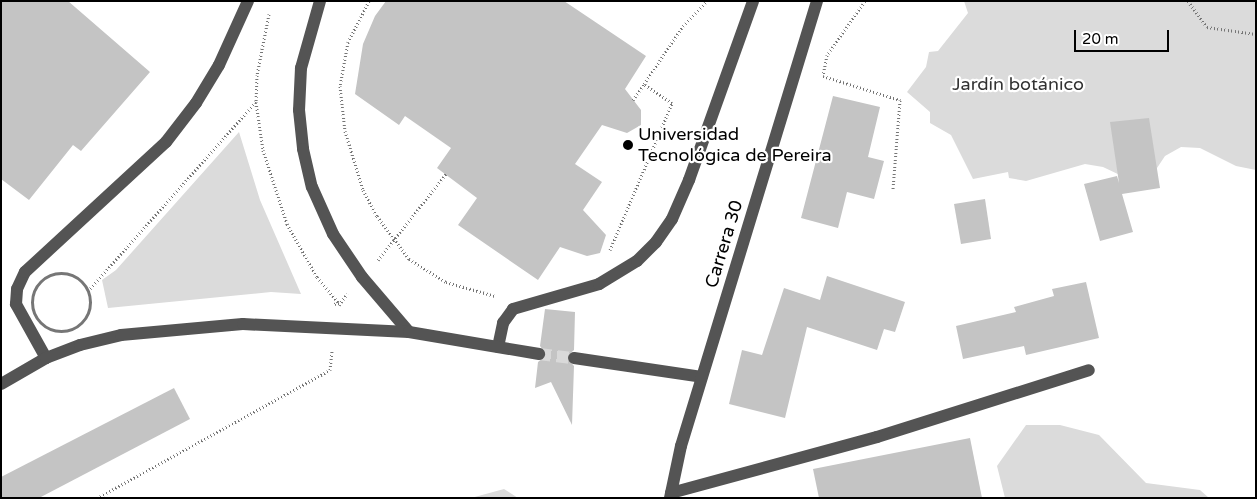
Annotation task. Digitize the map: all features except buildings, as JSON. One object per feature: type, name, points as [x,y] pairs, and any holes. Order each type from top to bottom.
[{"type":"street","points":[[46,358],[16,304],[17,289],[25,272],[166,142],[196,103],[219,65],[248,1]]},
{"type":"street","points":[[320,1],[311,24],[301,68],[299,110],[303,149],[312,187],[333,234],[362,277],[409,332]]},
{"type":"street","points":[[498,347],[504,323],[513,308],[599,284],[637,261],[656,242],[672,219],[689,180],[753,1]]},
{"type":"street","name":"Carrera 30","points":[[670,495],[702,377],[817,1]]},
{"type":"street","points":[[1,384],[46,358],[80,345],[121,335],[177,328],[243,324],[409,332],[539,354]]},
{"type":"street","points":[[574,358],[702,377]]},
{"type":"street","points":[[670,495],[877,437],[1089,370]]},
{"type":"path","points":[[369,1],[348,42],[340,86],[341,106],[353,163],[363,190],[394,242],[409,259],[446,282],[502,297]]},
{"type":"path","points":[[633,100],[683,26],[707,1]]},
{"type":"path","points":[[865,1],[827,54],[823,76],[900,100],[892,189]]},
{"type":"path","points":[[1188,1],[1207,27],[1256,34]]},
{"type":"path","points":[[270,10],[257,75],[256,102],[263,150],[279,207],[302,253],[339,303]]},
{"type":"path","points":[[608,254],[672,103],[644,84]]},
{"type":"path","points":[[88,290],[256,102]]},
{"type":"path","points":[[394,242],[446,174]]},
{"type":"path","points":[[36,341],[67,331],[76,328],[88,316],[91,299],[88,290],[76,278],[60,273],[44,279],[34,293],[37,318],[50,329],[67,331],[84,328]]},
{"type":"path","points":[[97,498],[330,370],[339,303],[362,277]]},
{"type":"path","points":[[330,304],[339,303]]},
{"type":"green space","name":"Jardín botánico","points":[[964,1],[1256,1],[1256,170],[1236,166],[1200,148],[1181,147],[1165,156],[1155,171],[1122,176],[1103,167],[1085,164],[1026,181],[1009,178],[1008,172],[973,179],[951,135],[930,123],[930,112],[907,92],[926,67],[929,52],[938,51],[968,13]]},
{"type":"green space","points":[[239,132],[260,200],[301,294],[271,292],[108,308],[102,280],[116,270]]},
{"type":"green space","points":[[1026,425],[1060,425],[1099,435],[1146,483],[1200,490],[1209,498],[1005,498],[997,466]]},
{"type":"green space","points":[[504,489],[518,498],[471,498]]},
{"type":"tunnel","points":[[539,354],[574,358]]},
{"type":"place","name":"Universidad Tecnológica de Pereira","points":[[628,145]]}]
